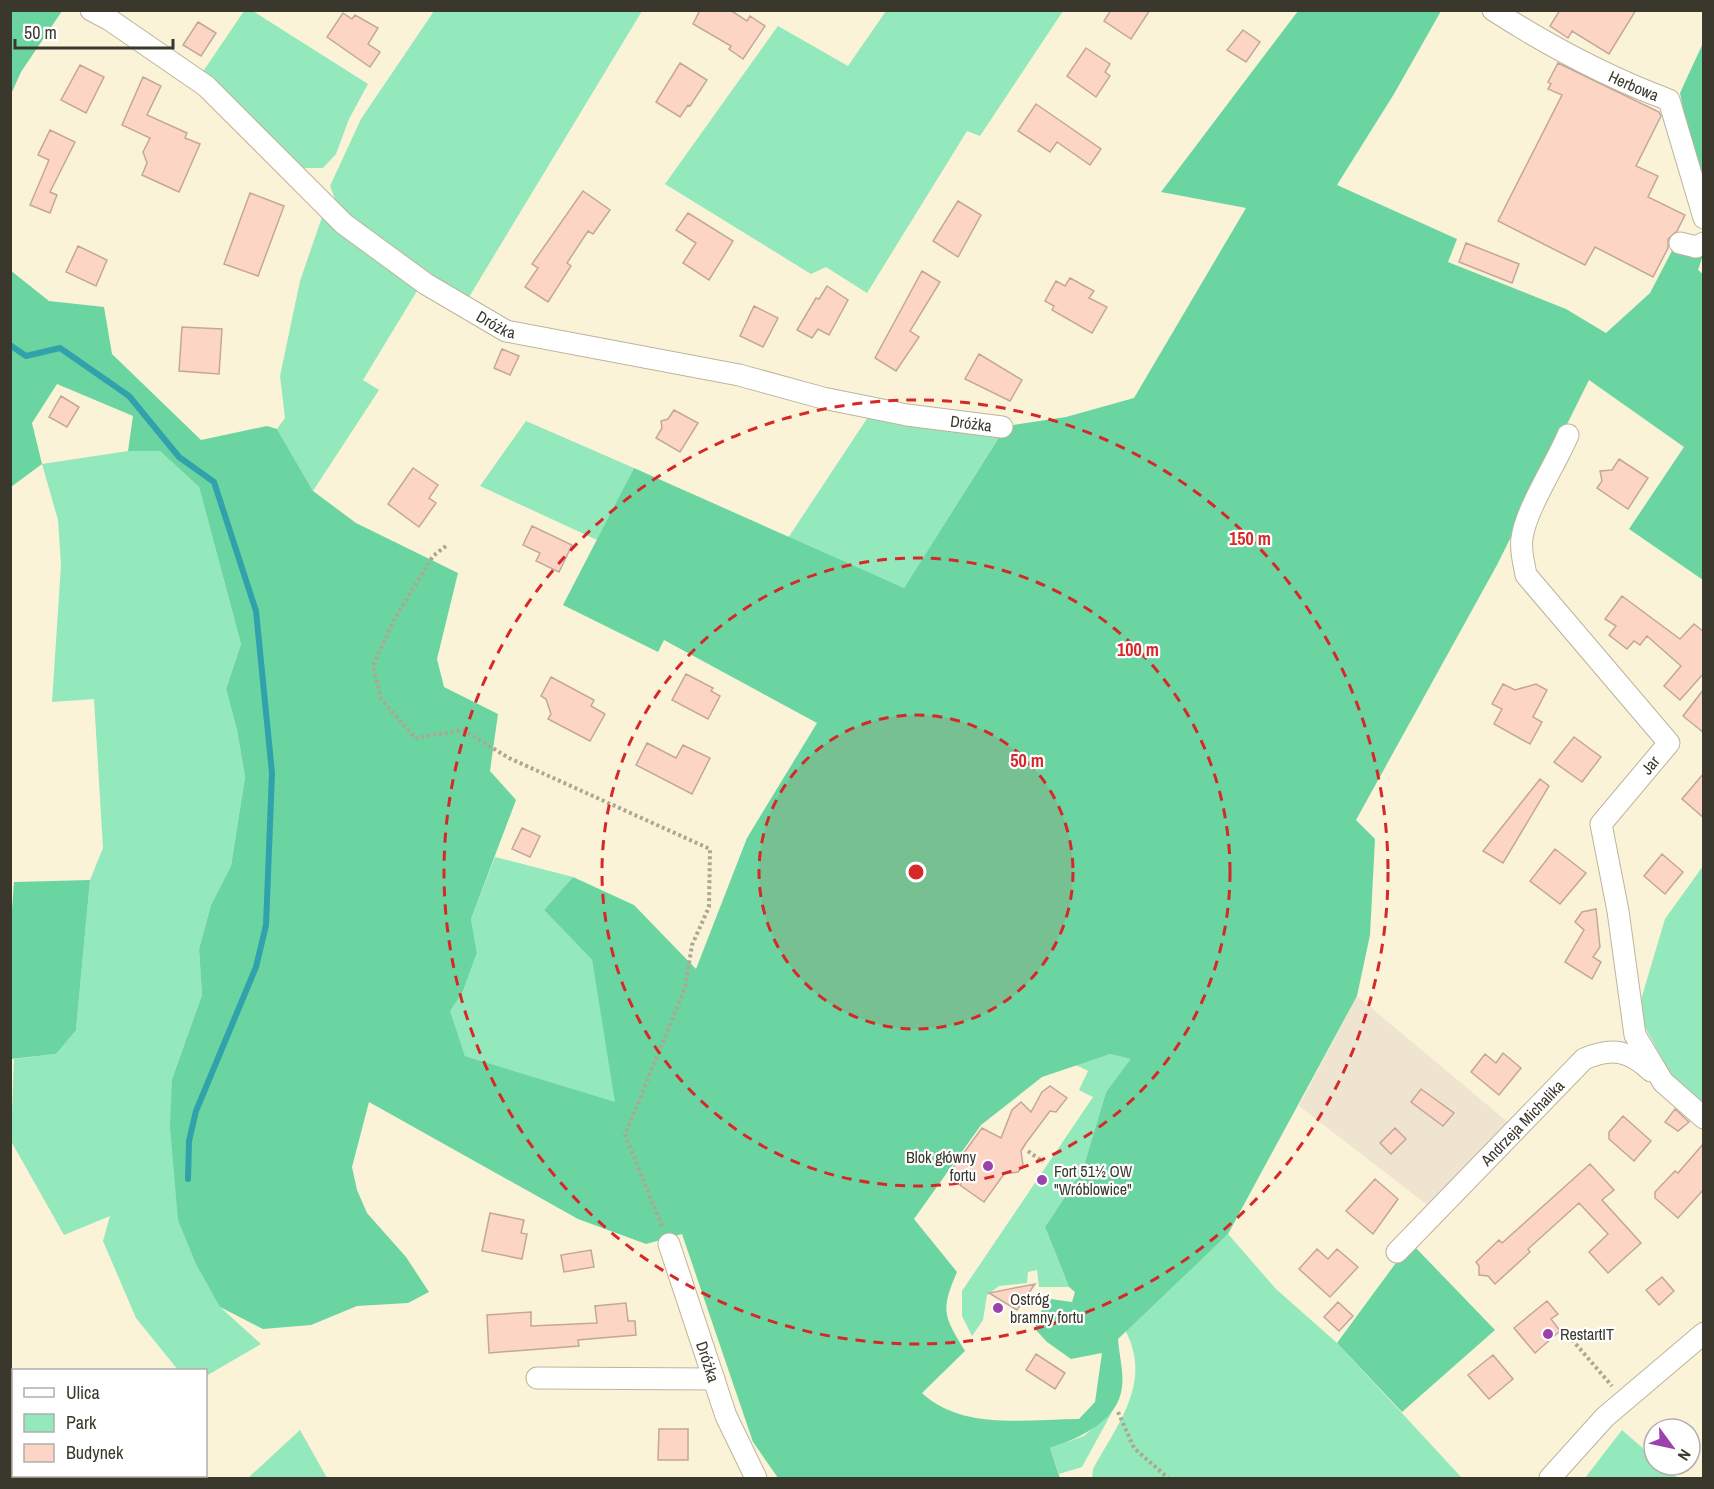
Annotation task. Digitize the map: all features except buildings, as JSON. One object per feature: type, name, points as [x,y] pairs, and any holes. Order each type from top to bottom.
[{"type":"street","name":"Dróżka","points":[[91,10],[110,20],[206,86],[344,224],[426,284],[506,331],[739,375],[865,407],[1002,427]]},
{"type":"street","name":"Herbowa","points":[[1493,10],[1534,37],[1609,74],[1670,100],[1704,218]]},
{"type":"street","points":[[1680,243],[1696,247],[1704,243]]},
{"type":"street","name":"Jar","points":[[1568,435],[1522,537],[1522,556],[1526,575],[1669,743],[1601,824],[1618,911],[1635,1035],[1663,1082],[1704,1118]]},
{"type":"street","name":"Andrzeja Michalika","points":[[1398,1252],[1584,1059],[1605,1050],[1636,1057],[1663,1082]]},
{"type":"street","name":"Dróżka","points":[[669,1244],[726,1416],[756,1479]]},
{"type":"street","points":[[1550,1479],[1605,1416],[1704,1334]]},
{"type":"street","points":[[537,1378],[714,1380]]},
{"type":"path","points":[[446,546],[433,556],[395,618],[373,665],[381,699],[415,738],[463,730],[509,758],[710,849],[710,907],[692,945],[685,988],[625,1135],[669,1244]]},
{"type":"path","points":[[1028,1151],[1043,1162]]},
{"type":"path","points":[[1568,1335],[1613,1387]]},
{"type":"path","points":[[1118,1412],[1134,1448],[1168,1479]]},
{"type":"shaded area","points":[[1357,996],[1510,1124],[1430,1207],[1299,1106]]},
{"type":"green space","points":[[11,10],[62,11],[21,72],[11,94]]},
{"type":"green space","points":[[244,11],[253,11],[368,84],[349,119],[336,154],[323,168],[299,168],[202,73]]},
{"type":"green space","points":[[434,11],[642,11],[466,302],[367,230],[337,204],[330,186],[361,119]]},
{"type":"green space","points":[[886,11],[1063,11],[980,136],[967,131],[867,293],[826,267],[811,274],[665,184],[778,26],[848,66]]},
{"type":"green space","points":[[1298,11],[1441,11],[1394,94],[1337,185],[1457,239],[1448,262],[1566,309],[1606,333],[1650,293],[1674,247],[1703,255],[1698,270],[1704,275],[1703,580],[1629,529],[1684,447],[1589,380],[1497,565],[1356,820],[1375,839],[1370,935],[1357,996],[1228,1234],[1118,1339],[1122,1387],[1113,1410],[1105,1419],[1084,1434],[1050,1448],[1060,1478],[778,1478],[753,1442],[682,1234],[646,1244],[578,1219],[369,1102],[352,1167],[357,1190],[367,1213],[406,1257],[429,1292],[408,1303],[357,1306],[311,1325],[263,1329],[220,1307],[196,1264],[178,1220],[170,1127],[172,1079],[202,995],[199,949],[211,905],[231,866],[245,777],[237,730],[226,689],[241,644],[199,487],[160,451],[128,451],[133,416],[57,384],[32,423],[42,464],[11,487],[10,270],[49,301],[104,307],[112,354],[201,440],[267,426],[277,429],[313,491],[356,523],[458,573],[437,659],[444,687],[498,714],[490,771],[516,800],[471,919],[477,953],[463,991],[450,1011],[465,1056],[615,1102],[592,960],[544,910],[573,877],[634,905],[696,969],[747,838],[817,723],[664,640],[658,652],[563,605],[634,468],[904,588],[1006,426],[1066,417],[1134,398],[1246,208],[1161,192]],"holes":[[[1110,1054],[1131,1059],[1106,1092],[1083,1169],[1045,1227],[1069,1287],[1075,1292],[1072,1302],[1051,1299],[1038,1315],[1035,1329],[1047,1342],[1071,1359],[1102,1353],[1095,1402],[1079,1419],[1017,1421],[976,1418],[938,1405],[922,1393],[965,1351],[952,1329],[947,1313],[948,1296],[957,1272],[914,1219],[981,1125],[1042,1077]]]},
{"type":"green space","points":[[1703,43],[1703,208],[1680,93]]},
{"type":"green space","points":[[322,217],[420,286],[363,380],[379,390],[313,491],[277,429],[285,418],[280,376],[300,281]]},
{"type":"green space","points":[[872,411],[1002,432],[904,588],[788,538]]},
{"type":"green space","points":[[526,421],[634,468],[597,540],[480,486]]},
{"type":"green space","points":[[128,451],[160,451],[199,487],[241,644],[226,689],[237,730],[245,777],[231,866],[211,905],[199,949],[202,995],[172,1079],[220,1307],[261,1344],[207,1375],[207,1369],[177,1369],[136,1318],[103,1241],[110,1216],[64,1235],[11,1141],[14,1059],[56,1054],[76,1029],[90,880],[103,848],[94,699],[52,702],[61,565],[58,520],[42,464]]},
{"type":"green space","points":[[495,857],[573,877],[544,910],[592,960],[616,1103],[465,1056],[449,1010],[463,991],[477,953],[471,919]]},
{"type":"green space","points":[[1703,866],[1703,1110],[1680,1090],[1637,1013],[1665,919]]},
{"type":"green space","points":[[90,880],[76,1030],[56,1054],[11,1059],[10,937],[14,882]]},
{"type":"green space","points":[[1110,1054],[1132,1059],[1106,1092],[1083,1169],[1045,1227],[1069,1287],[1039,1287],[1037,1270],[1028,1272],[1027,1283],[999,1286],[987,1295],[983,1320],[972,1336],[962,1316],[962,1291],[1093,1097],[1079,1090],[1088,1071],[1074,1064]]},
{"type":"green space","points":[[1228,1234],[1276,1289],[1337,1343],[1462,1478],[1092,1478],[1093,1469],[1121,1419],[1134,1385],[1133,1349],[1125,1330]]},
{"type":"green space","points":[[1414,1246],[1495,1330],[1402,1412],[1337,1343],[1398,1260]]},
{"type":"green space","points":[[1112,1412],[1082,1467],[1059,1474],[1050,1448],[1084,1436]]},
{"type":"green space","points":[[300,1430],[327,1478],[248,1478]]},
{"type":"green space","points":[[1622,1430],[1642,1448],[1642,1477],[1678,1478],[1585,1478]]},
{"type":"waterway","points":[[10,345],[26,356],[60,348],[129,396],[179,457],[214,482],[256,611],[272,773],[266,925],[256,967],[196,1111],[189,1141],[188,1179]]},
{"type":"place","name":"Blok główny fortu","points":[[988,1166]]},
{"type":"place","name":"Fort 51½ OW \"Wróblowice\"","points":[[1042,1180]]},
{"type":"place","name":"Ostróg bramny fortu","points":[[998,1308]]},
{"type":"place","name":"RestartIT","points":[[1548,1334]]}]
